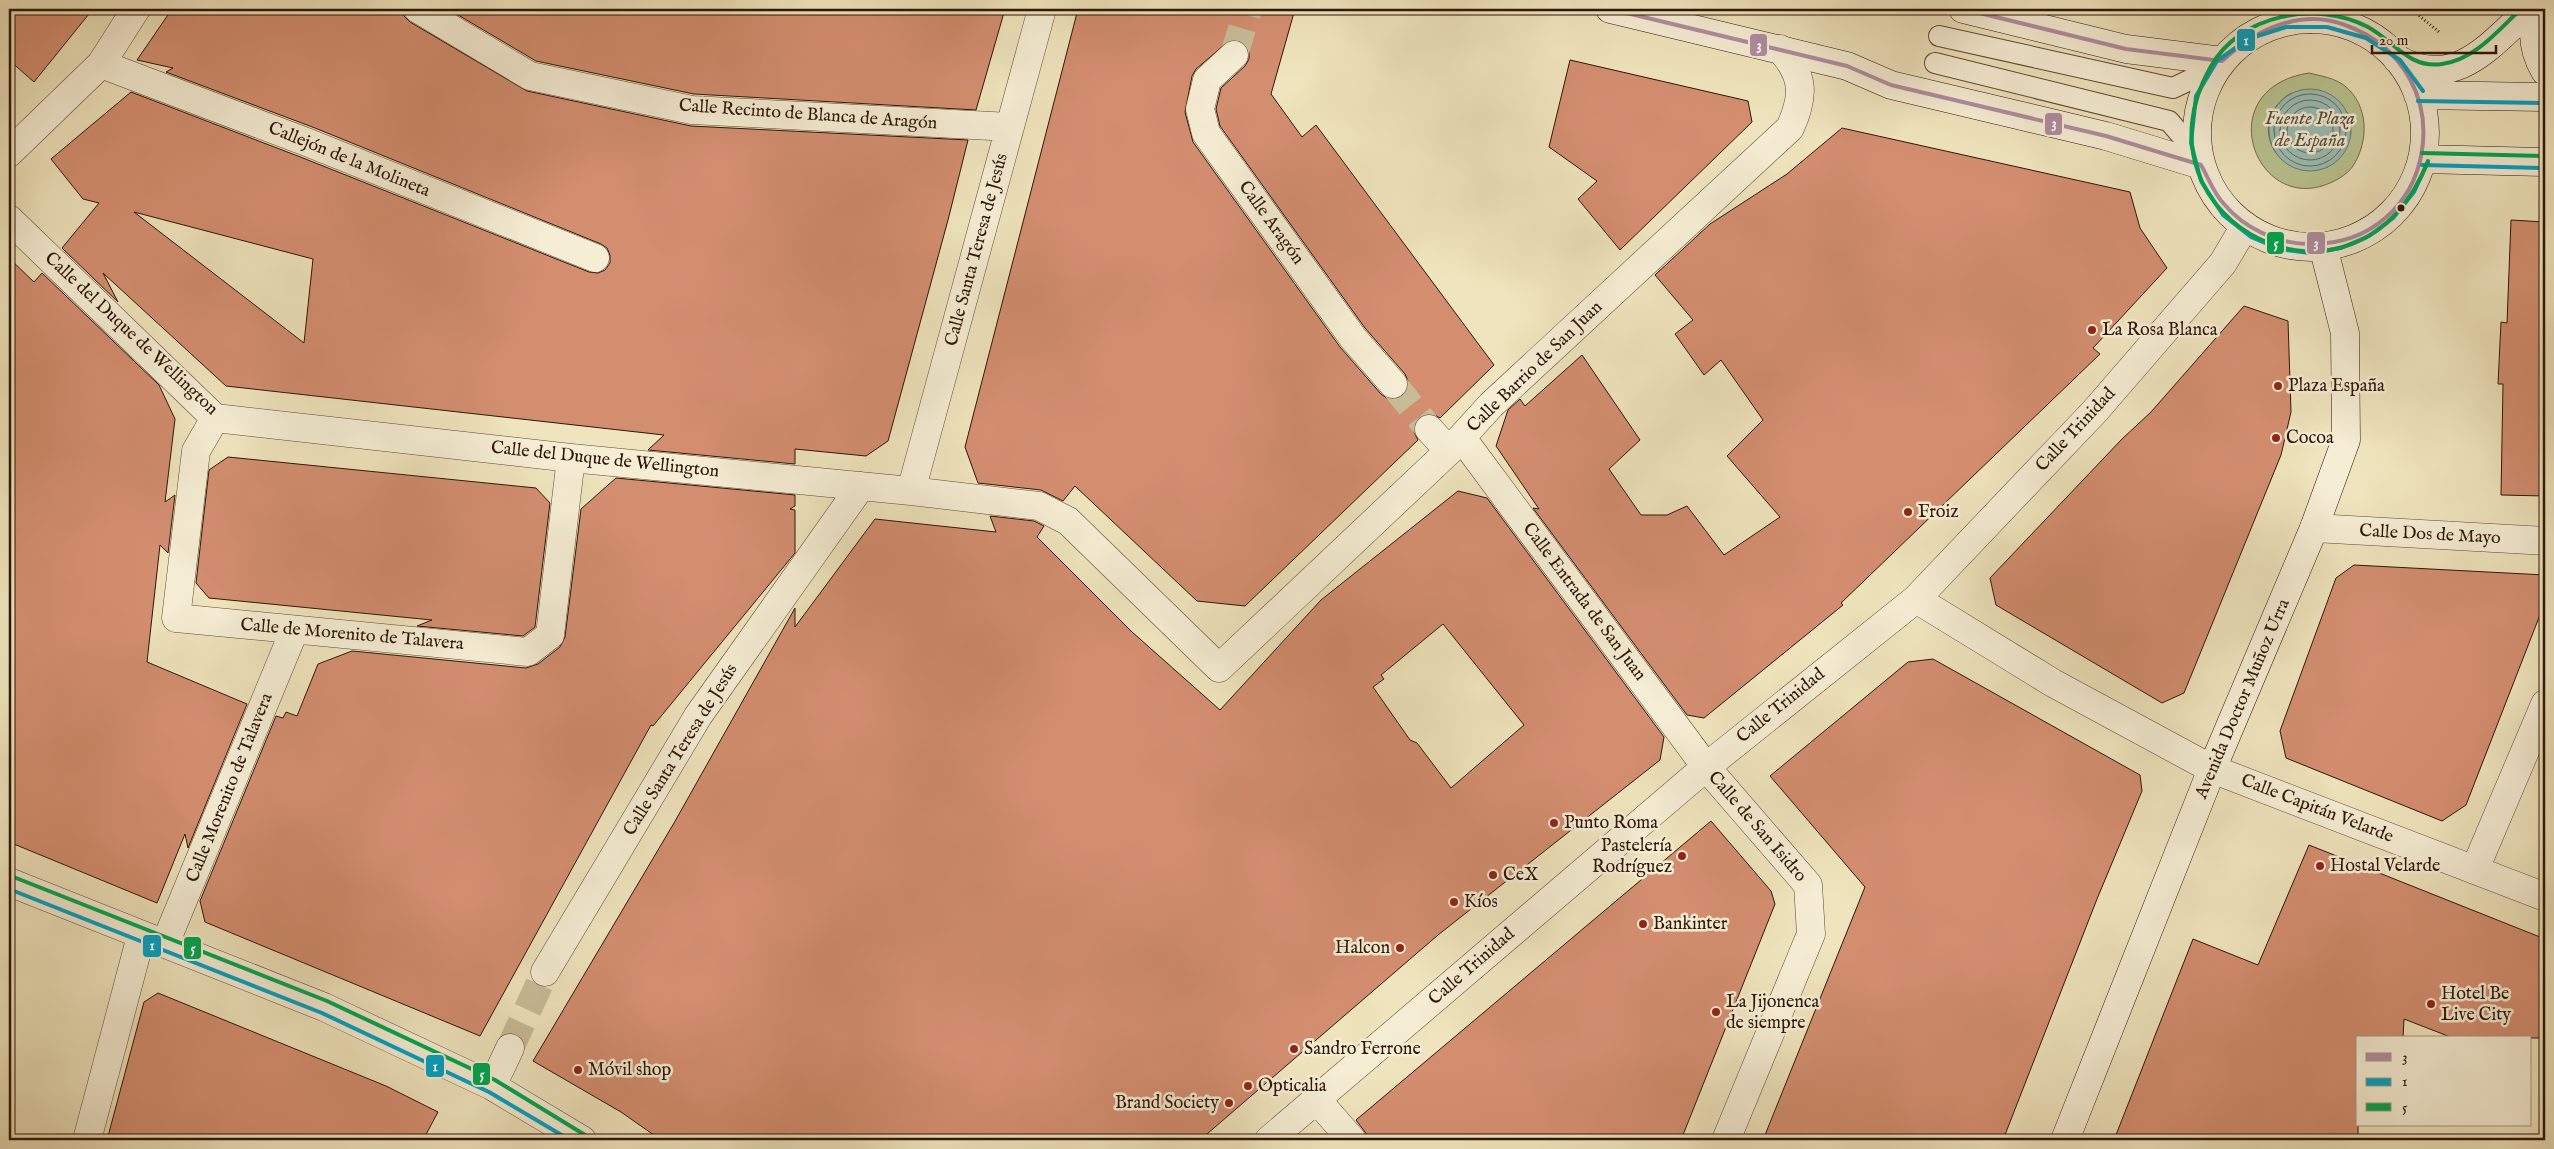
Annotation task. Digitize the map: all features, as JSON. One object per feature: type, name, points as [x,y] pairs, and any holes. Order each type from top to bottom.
[{"type":"street","points":[[9,153],[101,64],[136,9]]},
{"type":"street","name":"Calle Recinto de Blanca de Aragón","points":[[418,9],[530,76],[692,110],[1010,127]]},
{"type":"street","name":"Calle Santa Teresa de Jesús","points":[[911,491],[1042,9]]},
{"type":"street","points":[[1610,9],[1847,66],[1891,85],[2200,160]]},
{"type":"street","points":[[1963,9],[2126,49],[2220,64]]},
{"type":"street","points":[[2397,59],[2422,70],[2451,69],[2477,56],[2530,9]]},
{"type":"street","points":[[2538,9],[2534,22],[2533,39],[2536,54],[2545,71]]},
{"type":"street","points":[[2310,14],[2352,27],[2376,40],[2397,59],[2414,85],[2424,120],[2422,159],[2412,185],[2386,218],[2363,234],[2336,244],[2323,246],[2290,244],[2259,234],[2246,226],[2223,205],[2206,179],[2200,160],[2197,130],[2199,109],[2205,90],[2220,64],[2234,49],[2261,30],[2310,14]]},
{"type":"street","name":"Calle Barrio de San Juan","points":[[1219,668],[1456,445],[1491,406],[1790,128],[1798,111],[1801,94],[1798,77],[1791,62],[1780,49]]},
{"type":"street","name":"Calle Aragón","points":[[1234,56],[1207,80],[1200,109],[1206,133],[1354,338],[1392,384]]},
{"type":"street","name":"Callejón de la Molineta","points":[[101,64],[309,143],[595,258]]},
{"type":"street","points":[[2418,95],[2545,97]]},
{"type":"street","points":[[2422,159],[2545,162]]},
{"type":"street","name":"Calle del Duque de Wellington","points":[[9,219],[215,418],[571,458],[911,491],[1039,506],[1068,521],[1219,668]]},
{"type":"street","name":"Calle Trinidad","points":[[1269,1140],[1706,766],[1916,599],[2095,411],[2223,263],[2246,226]]},
{"type":"street","name":"Avenida Doctor Muñoz Urra","points":[[2066,1140],[2212,769],[2314,528],[2346,440],[2345,333],[2323,246]]},
{"type":"street","name":"Calle de Morenito de Talavera","points":[[215,418],[196,452],[176,618],[294,631],[528,652],[550,635],[571,458]]},
{"type":"street","points":[[1429,429],[1456,445]]},
{"type":"street","name":"Calle Entrada de San Juan","points":[[1456,445],[1706,766]]},
{"type":"street","name":"Calle Santa Teresa de Jesús","points":[[545,972],[698,716],[861,486]]},
{"type":"street","name":"Calle Dos de Mayo","points":[[2314,528],[2545,541]]},
{"type":"street","name":"Calle Capitán Velarde","points":[[1916,599],[2053,684],[2212,769],[2545,897]]},
{"type":"street","name":"Calle Morenito de Talavera","points":[[87,1140],[153,940],[294,631]]},
{"type":"street","points":[[2475,870],[2545,704]]},
{"type":"street","name":"Calle de San Isidro","points":[[1706,766],[1808,885],[1811,934],[1726,1140]]},
{"type":"street","points":[[9,882],[324,1007],[492,1086],[582,1140]]},
{"type":"street","points":[[492,1086],[510,1048]]},
{"type":"street","points":[[1317,1100],[1352,1140]]},
{"type":"lane","points":[[1939,36],[2119,78],[2173,88],[2220,64]]},
{"type":"lane","points":[[1935,63],[2169,121],[2200,160]]},
{"type":"path","points":[[2411,9],[2437,31],[2442,32]]},
{"type":"green space","points":[[2309,73],[2337,81],[2353,94],[2359,103],[2362,114],[2364,135],[2362,146],[2353,166],[2343,176],[2322,186],[2297,188],[2277,179],[2262,163],[2253,143],[2252,121],[2260,100],[2279,83]],"holes":[[[2291,93],[2347,112],[2351,133],[2328,167],[2309,170],[2293,167],[2281,158],[2272,147],[2269,133],[2270,119],[2277,105]]]},
{"type":"water","name":"Fuente Plaza de España","points":[[2302,89],[2318,89],[2333,96],[2344,107],[2351,122],[2348,146],[2339,159],[2318,171],[2302,171],[2287,164],[2276,153],[2269,138],[2269,122],[2276,107],[2287,96]]},
{"type":"building","points":[[9,9],[93,9],[34,82],[9,60]]},
{"type":"building","points":[[172,9],[402,9],[404,16],[410,22],[527,91],[691,126],[968,140],[888,441],[866,456],[795,449],[795,464],[648,450],[664,435],[226,386],[103,273],[118,302],[62,248],[99,203],[83,199],[51,159],[131,92],[589,272],[598,273],[605,270],[610,263],[610,255],[607,248],[601,244],[315,128],[166,72],[173,68],[137,60]],"holes":[[[134,212],[313,259],[304,343]]]},
{"type":"building","points":[[448,9],[1005,9],[976,110],[694,94],[536,61]]},
{"type":"building","points":[[1078,9],[1295,9],[1271,94],[1302,137],[1316,125],[1494,365],[1440,418],[1433,414],[1426,414],[1418,418],[1414,425],[1414,432],[1418,440],[1245,606],[1197,601],[1075,486],[1063,501],[1041,490],[978,483],[965,447]],"holes":[[[1230,40],[1238,40],[1245,44],[1249,51],[1249,59],[1245,66],[1221,88],[1216,109],[1220,126],[1365,328],[1405,374],[1408,381],[1408,389],[1404,395],[1396,399],[1388,399],[1381,394],[1340,347],[1193,142],[1185,112],[1192,76],[1196,69]]]},
{"type":"building","points":[[1570,60],[1748,101],[1752,122],[1620,250],[1578,199],[1597,181],[1549,147]]},
{"type":"building","points":[[1842,128],[2130,192],[2140,228],[2167,268],[2093,348],[2100,354],[1841,603],[1843,605],[1704,718],[1687,715],[1533,508],[1539,509],[1496,446],[1508,410],[1520,399],[1525,406],[1582,355],[1640,440],[1609,469],[1641,515],[1667,515],[1687,506],[1724,555],[1780,517],[1727,456],[1763,420],[1721,360],[1704,375],[1675,334],[1693,320],[1655,275],[1710,224],[1787,174]]},
{"type":"building","points":[[2511,220],[2545,222],[2545,496],[2501,495],[2503,384],[2498,384],[2501,322],[2507,323]]},
{"type":"building","points":[[9,258],[34,282],[42,273],[159,385],[175,419],[165,502],[175,495],[168,553],[160,545],[147,662],[247,704],[188,848],[185,834],[157,903],[9,842]]},
{"type":"building","points":[[2244,306],[2288,321],[2291,412],[2281,455],[2184,693],[2162,703],[1996,605],[1990,578],[2122,439],[2151,412]]},
{"type":"building","points":[[228,457],[536,488],[550,503],[535,627],[523,636],[417,626],[432,620],[209,598],[196,583],[209,470]]},
{"type":"building","points":[[616,478],[795,495],[795,506],[790,509],[795,510],[795,553],[653,726],[651,725],[480,1036],[205,922],[200,901],[276,716],[283,718],[286,712],[297,716],[318,664],[352,651],[526,668],[538,664],[560,647],[565,637],[581,509]]},
{"type":"building","points":[[1458,491],[1487,498],[1664,737],[1660,760],[1438,935],[1200,1140],[661,1140],[621,1112],[533,1061],[674,823],[795,608],[795,627],[875,519],[996,532],[990,516],[1034,521],[1044,526],[1037,537],[1131,631],[1220,710],[1321,600]],"holes":[[[1443,624],[1524,725],[1451,788],[1417,743],[1410,740],[1373,687],[1384,679],[1381,675]]]},
{"type":"building","points":[[2354,565],[2545,575],[2545,602],[2466,805],[2442,821],[2286,758],[2280,731],[2336,578]]},
{"type":"building","points":[[1933,659],[2140,775],[2142,791],[2097,899],[2003,1140],[1763,1140],[1865,887],[1770,776],[1908,662]]},
{"type":"building","points":[[1711,821],[1771,891],[1775,904],[1681,1140],[1371,1140],[1356,1120]]},
{"type":"building","points":[[2309,845],[2545,939],[2545,1038],[2532,1038],[2532,1036],[2448,1036],[2404,1019],[2403,1036],[2356,1036],[2356,1126],[2358,1126],[2358,1140],[2114,1140],[2193,939],[2258,965]]},
{"type":"building","points":[[158,993],[386,1086],[438,1112],[423,1140],[107,1140],[144,1002]]},
{"type":"tunnel","points":[[1234,55],[1248,9]]},
{"type":"tunnel","points":[[1393,384],[1429,429]]},
{"type":"tunnel","points":[[510,1048],[545,972]]},
{"type":"transit line","name":"3","points":[[1610,9],[1847,66],[1891,85],[2106,136],[2201,165]]},
{"type":"transit line","name":"3","points":[[1963,9],[2126,49],[2222,61]]},
{"type":"transit line","name":"5","points":[[2428,161],[2394,215],[2352,244],[2305,251],[2260,239],[2223,212],[2198,172],[2192,123],[2210,68],[2223,50],[2240,35],[2259,24],[2281,17],[2303,14],[2326,14],[2348,19],[2368,27],[2402,53],[2420,62],[2442,64],[2465,57],[2476,50],[2521,9]]},
{"type":"transit line","name":"3","points":[[2201,165],[2220,200],[2241,220],[2261,233],[2284,241],[2307,244],[2351,238],[2386,218],[2409,188],[2422,153],[2422,115],[2410,79],[2384,47],[2345,25],[2328,20],[2311,19],[2279,25],[2249,40],[2222,61]]},
{"type":"transit line","name":"1","points":[[2423,91],[2400,60],[2366,38],[2327,27],[2286,27],[2248,39],[2217,61],[2196,96],[2191,143],[2201,181],[2223,215],[2251,237],[2279,249],[2310,253],[2341,248],[2369,236],[2393,218],[2414,192],[2428,162]]},
{"type":"transit line","name":"1","points":[[2418,101],[2545,103]]},
{"type":"transit line","name":"5","points":[[2422,153],[2545,156]]},
{"type":"transit line","name":"1","points":[[2422,165],[2545,168]]},
{"type":"transit line","name":"5","points":[[11,876],[327,1001],[495,1080],[585,1135]]},
{"type":"transit line","name":"1","points":[[9,889],[322,1013],[489,1092],[570,1140]]},
{"type":"place","name":"La Rosa Blanca","points":[[2092,330]]},
{"type":"place","name":"Plaza España","points":[[2278,386]]},
{"type":"place","name":"Cocoa","points":[[2276,438]]},
{"type":"place","name":"Froiz","points":[[1908,512]]},
{"type":"place","name":"Punto Roma","points":[[1554,823]]},
{"type":"place","name":"Pastelería Rodríguez","points":[[1682,856]]},
{"type":"place","name":"Hostal Velarde","points":[[2320,866]]},
{"type":"place","name":"CeX","points":[[1493,875]]},
{"type":"place","name":"Kíos","points":[[1454,902]]},
{"type":"place","name":"Bankinter","points":[[1643,924]]},
{"type":"place","name":"Halcon","points":[[1400,948]]},
{"type":"place","name":"Hotel Be Live City","points":[[2431,1004]]},
{"type":"place","name":"La Jijonenca de siempre","points":[[1716,1012]]},
{"type":"place","name":"Sandro Ferrone","points":[[1294,1049]]},
{"type":"place","name":"Móvil shop","points":[[578,1070]]},
{"type":"place","name":"Opticalia","points":[[1248,1086]]},
{"type":"place","name":"Brand Society","points":[[1229,1103]]}]
